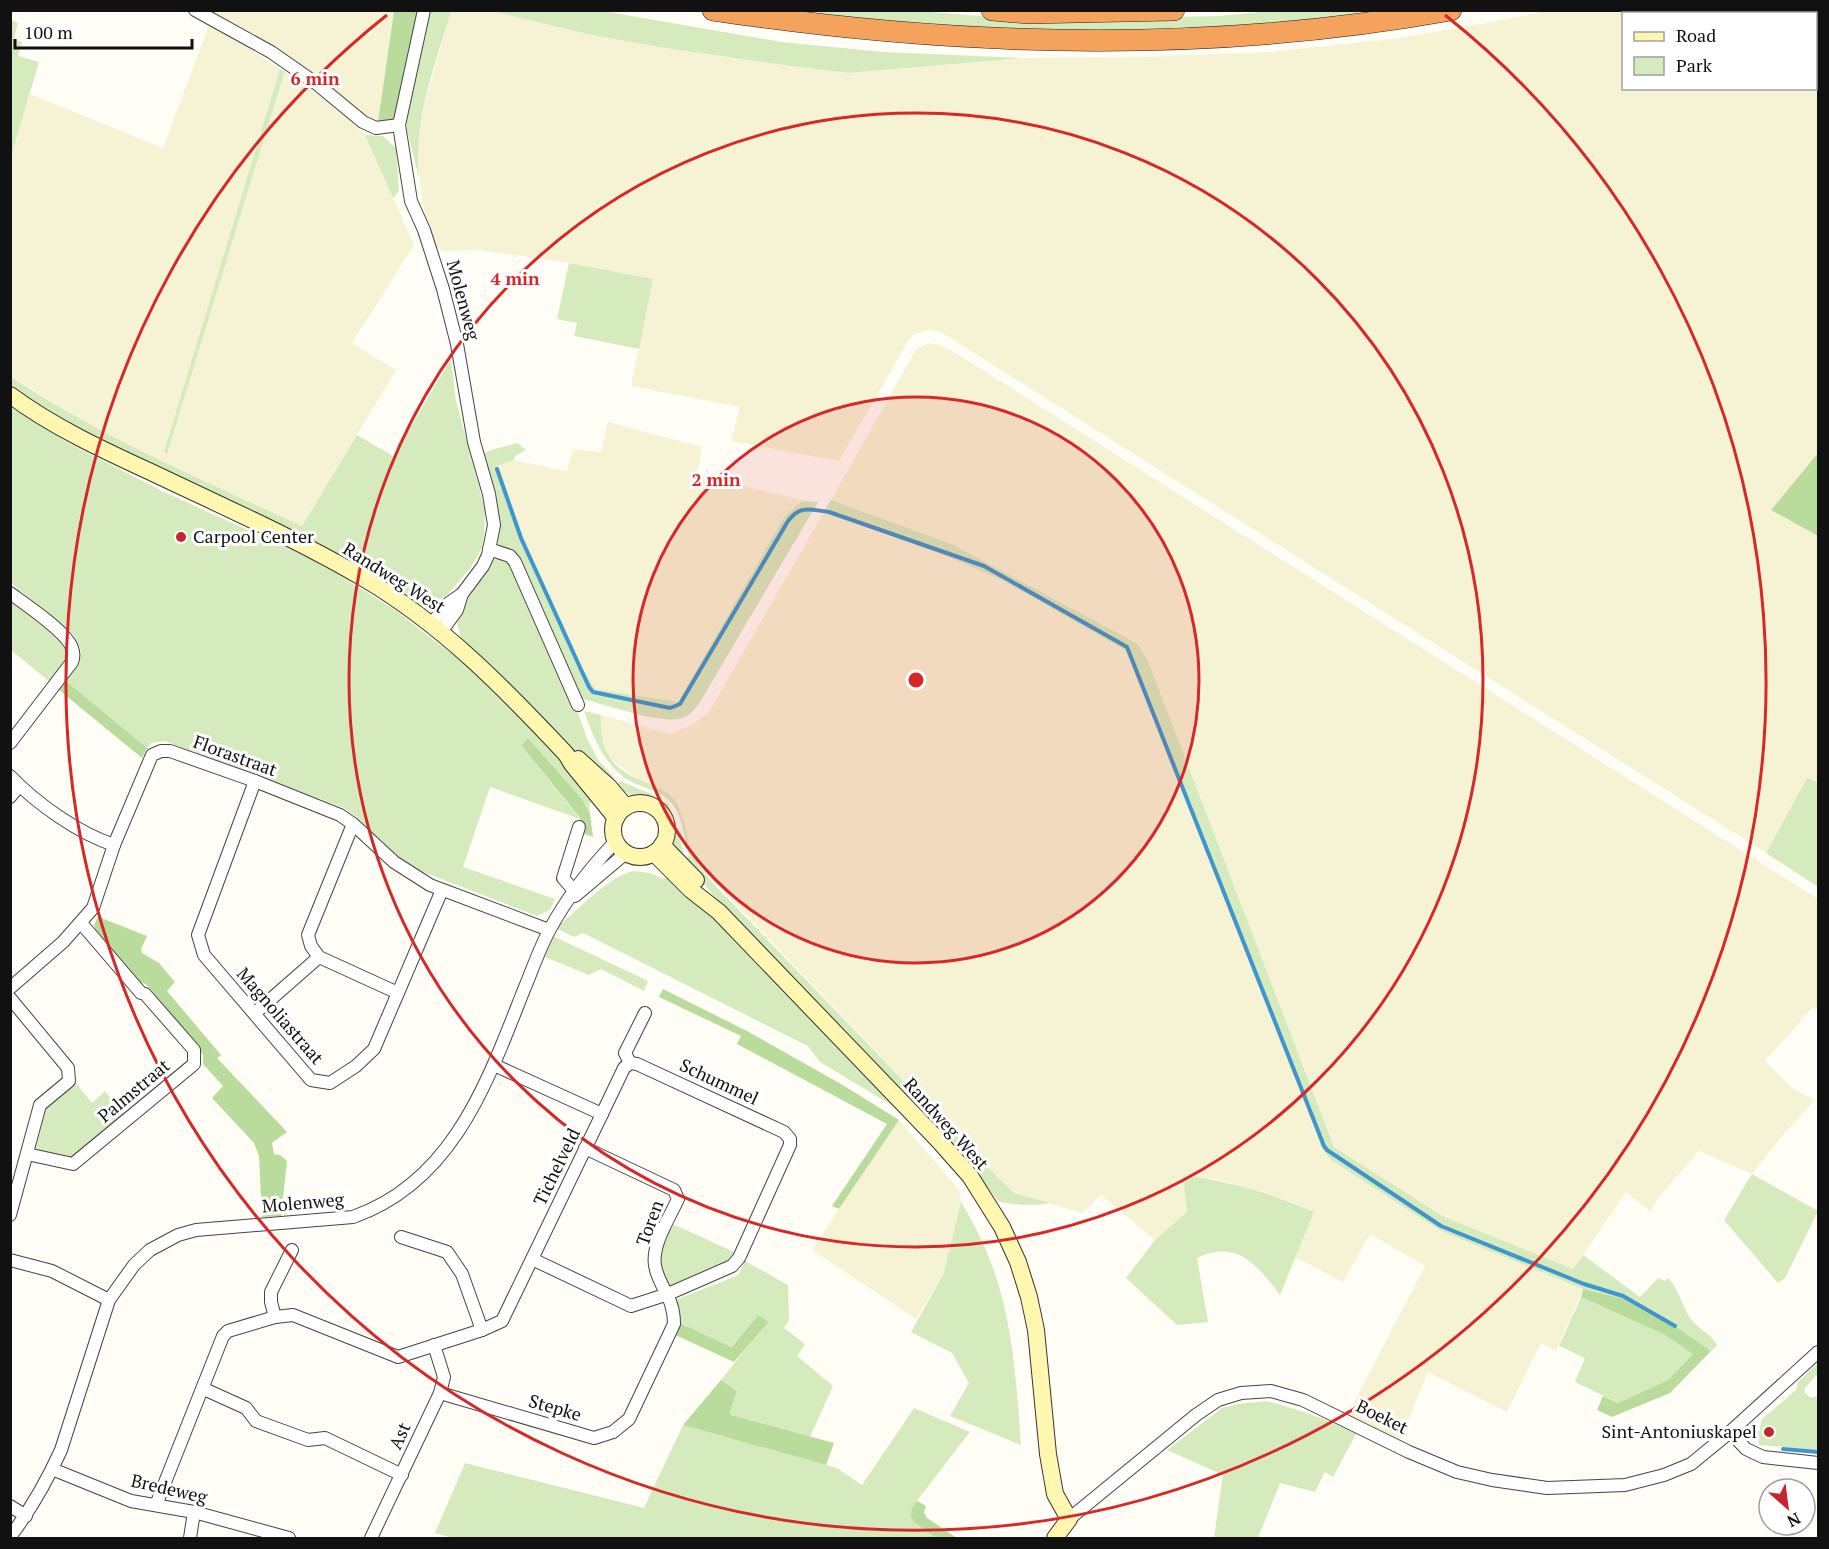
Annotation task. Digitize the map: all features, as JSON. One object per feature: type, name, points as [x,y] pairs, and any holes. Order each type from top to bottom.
[{"type":"highway","points":[[713,10],[871,31],[956,38],[1032,40],[1130,40],[1243,34],[1318,28],[1451,10]]},
{"type":"highway","points":[[992,10],[1028,13],[1174,10]]},
{"type":"street","points":[[195,10],[271,52],[317,84],[363,122],[376,128],[399,125]]},
{"type":"street","name":"Molenweg","points":[[424,10],[399,125],[411,201],[424,230],[443,289],[457,344],[474,442],[489,494],[494,525],[483,566],[462,594],[448,603],[436,628]]},
{"type":"street","name":"Randweg West","points":[[10,395],[110,453],[245,517],[364,578],[400,602],[465,651],[517,701],[566,754],[579,760],[621,813]]},
{"type":"street","points":[[489,549],[510,556],[515,562],[578,705]]},
{"type":"street","points":[[10,593],[55,628],[70,643],[74,655],[72,662],[10,743]]},
{"type":"street","name":"Florastraat","points":[[10,988],[63,942],[93,908],[114,845],[152,755],[161,751],[170,751],[255,781],[340,815],[394,862],[430,885],[549,930]]},
{"type":"street","points":[[10,797],[15,781],[69,823],[94,838],[114,845]]},
{"type":"street","name":"Magnoliastraat","points":[[255,781],[198,935],[204,955],[311,1080],[330,1083],[356,1066],[374,1048],[442,890]]},
{"type":"street","points":[[635,803],[644,803],[660,812],[667,828],[666,837],[658,849],[640,857],[621,847],[614,826],[621,813],[635,803]]},
{"type":"street","points":[[353,824],[308,934],[311,946],[319,957],[398,993]]},
{"type":"street","points":[[575,893],[563,878],[579,827]]},
{"type":"street","name":"Molenweg","points":[[52,1469],[61,1450],[109,1300],[134,1265],[160,1244],[178,1235],[196,1230],[352,1217],[376,1209],[417,1180],[437,1161],[459,1131],[494,1065],[549,930],[564,904],[575,893],[591,867],[621,847]]},
{"type":"street","name":"Randweg West","points":[[658,849],[692,890],[719,912],[939,1141],[970,1176],[1002,1227],[1018,1262],[1029,1297],[1036,1330],[1054,1494],[1069,1519]]},
{"type":"street","name":"Palmstraat","points":[[27,1154],[73,1164],[194,1064],[194,1050],[81,923]]},
{"type":"street","points":[[255,1013],[319,957]]},
{"type":"street","points":[[10,998],[68,1068],[69,1081],[40,1106],[10,1215]]},
{"type":"street","points":[[602,1114],[624,1068],[630,1063],[625,1053],[645,1013]]},
{"type":"street","name":"Schummel","points":[[630,1063],[637,1064],[784,1132],[790,1139],[790,1145],[739,1258],[732,1266],[668,1294]]},
{"type":"street","name":"Tichelveld","points":[[156,1505],[204,1389],[223,1336],[228,1331],[275,1317],[293,1315],[398,1357],[502,1322],[602,1114],[494,1065]]},
{"type":"street","name":"Toren","points":[[585,1148],[674,1190],[678,1199],[656,1249],[655,1269],[668,1294]]},
{"type":"street","points":[[401,1237],[447,1252],[462,1274],[482,1330]]},
{"type":"street","points":[[275,1317],[271,1302],[272,1293],[292,1250]]},
{"type":"street","points":[[532,1259],[631,1306],[668,1294]]},
{"type":"street","points":[[10,1260],[52,1271],[109,1300]]},
{"type":"street","name":"Stepke","points":[[440,1393],[594,1438],[613,1432],[628,1419],[674,1324],[674,1313],[668,1294]]},
{"type":"street","name":"Ast","points":[[371,1539],[440,1393],[444,1377],[434,1345]]},
{"type":"street","name":"Boeket","points":[[1055,1539],[1069,1519],[1196,1415],[1218,1400],[1241,1393],[1271,1391],[1303,1400],[1409,1452],[1457,1472],[1547,1488],[1625,1485],[1664,1475],[1691,1464],[1818,1352]]},
{"type":"street","points":[[204,1389],[246,1408],[256,1421],[308,1440],[325,1438],[402,1475]]},
{"type":"street","points":[[1730,1432],[1746,1449],[1763,1457],[1818,1463]]},
{"type":"street","points":[[10,1537],[41,1493],[52,1469]]},
{"type":"street","name":"Bredeweg","points":[[52,1469],[130,1501],[194,1512],[289,1539]]},
{"type":"street","points":[[10,1506],[26,1516]]},
{"type":"street","points":[[190,1539],[194,1512]]},
{"type":"shaded area","points":[[204,11],[394,11],[378,122],[360,112],[301,64]]},
{"type":"shaded area","points":[[451,11],[491,11],[587,34],[659,47],[848,73],[1023,58],[1143,57],[1269,52],[1400,38],[1546,11],[1818,11],[1818,453],[1771,510],[1818,536],[1818,782],[1807,778],[1766,853],[944,334],[929,329],[913,335],[908,341],[839,461],[731,441],[740,407],[631,386],[653,279],[569,263],[480,250],[443,251],[433,245],[422,201],[417,155],[419,130]]},
{"type":"shaded area","points":[[209,25],[228,34],[280,69],[165,452],[167,453],[285,71],[341,112],[365,135],[414,245],[352,343],[396,370],[302,526],[175,469],[85,423],[11,376],[10,156],[30,94],[163,148]]},
{"type":"shaded area","points":[[930,343],[941,345],[959,355],[1818,899],[1818,1009],[1813,1007],[1765,1061],[1792,1088],[1815,1100],[1752,1174],[1699,1151],[1658,1198],[1651,1212],[1626,1192],[1573,1270],[1444,1217],[1334,1147],[1148,661],[1138,644],[952,544],[831,500],[917,348]]},
{"type":"shaded area","points":[[608,422],[702,447],[697,475],[806,501],[802,501],[784,517],[678,702],[595,689],[592,686],[540,580],[496,465],[514,460],[567,471],[573,449],[601,452]]},
{"type":"shaded area","points":[[824,512],[946,556],[1004,581],[1125,650],[1139,676],[1307,1103],[1321,1147],[1331,1160],[1441,1231],[1583,1289],[1556,1351],[1541,1343],[1507,1412],[1428,1372],[1400,1440],[1347,1416],[1425,1266],[1370,1234],[1343,1282],[1295,1257],[1314,1212],[1292,1202],[1231,1183],[1209,1178],[1187,1212],[1155,1240],[1101,1195],[1082,1213],[1014,1193],[967,1147],[704,871],[689,844],[680,811],[665,790],[638,779],[608,757],[602,744],[601,715],[670,734],[694,724],[709,712]]},
{"type":"shaded area","points":[[899,1120],[959,1190],[961,1202],[943,1275],[916,1319],[812,1250]]},
{"type":"green space","points":[[908,10],[1004,18],[1086,19],[1218,16],[1284,10],[1398,11],[1307,21],[1108,31],[921,24],[798,11]]},
{"type":"green space","points":[[394,11],[418,11],[395,116],[392,120],[378,122]]},
{"type":"green space","points":[[430,11],[451,11],[422,114],[418,156],[419,178],[407,131],[407,113]]},
{"type":"green space","points":[[491,11],[603,11],[782,42],[883,52],[1023,58],[848,73],[659,47],[587,34]]},
{"type":"green space","points":[[11,20],[18,23],[14,39],[22,42],[18,56],[39,62],[11,156]]},
{"type":"green space","points":[[280,69],[285,71],[167,454],[164,452]]},
{"type":"green space","points":[[365,135],[383,136],[396,148],[399,191],[393,198]]},
{"type":"green space","points":[[569,263],[653,279],[639,349],[574,336],[577,323],[557,319]]},
{"type":"green space","points":[[451,359],[456,401],[485,510],[484,537],[481,550],[471,567],[448,594],[437,602],[418,604],[316,542],[80,430],[11,387],[10,376],[117,439],[302,526],[357,435],[393,456]]},
{"type":"green space","points":[[11,408],[72,445],[164,492],[305,556],[341,576],[398,612],[446,650],[465,661],[493,686],[594,796],[589,804],[590,814],[582,799],[528,738],[521,745],[580,819],[490,787],[463,867],[555,899],[550,910],[537,916],[400,863],[358,818],[344,808],[164,741],[151,743],[147,748],[66,681],[79,662],[81,651],[74,635],[11,583]]},
{"type":"green space","points":[[517,443],[526,450],[515,456],[514,460],[496,466],[540,580],[578,661],[595,689],[678,702],[784,517],[802,501],[818,502],[700,702],[688,715],[678,719],[657,718],[580,698],[511,554],[500,546],[496,538],[483,454]]},
{"type":"green space","points":[[1818,453],[1818,536],[1771,510]]},
{"type":"green space","points":[[831,500],[952,544],[1138,644],[1148,661],[1334,1147],[1444,1217],[1573,1269],[1583,1255],[1640,1297],[1658,1278],[1665,1281],[1668,1278],[1690,1318],[1710,1336],[1717,1346],[1711,1351],[1629,1300],[1583,1289],[1441,1231],[1331,1160],[1321,1147],[1307,1103],[1139,676],[1125,650],[1004,581],[946,556],[824,512]]},
{"type":"green space","points":[[502,557],[514,572],[572,696],[588,741],[599,761],[614,777],[610,781],[590,762],[573,751],[492,666],[461,639],[457,623],[458,616],[490,561]]},
{"type":"green space","points":[[10,599],[64,641],[69,655],[50,682],[11,650]]},
{"type":"green space","points":[[66,681],[147,748],[142,758],[59,690]]},
{"type":"green space","points":[[584,711],[601,715],[604,746],[608,755],[621,769],[661,789],[677,803],[694,856],[720,891],[1014,1193],[1050,1203],[1023,1205],[998,1201],[960,1151],[713,895],[685,860],[689,855],[676,809],[666,797],[625,778],[610,764],[599,748]]},
{"type":"green space","points":[[528,738],[582,799],[590,814],[593,837],[581,833],[580,818],[521,745]]},
{"type":"green space","points":[[1807,778],[1818,782],[1818,887],[1766,853]]},
{"type":"green space","points":[[620,781],[668,804],[684,852],[681,855],[676,849],[671,819],[665,808],[653,799],[628,793],[614,786]]},
{"type":"green space","points":[[633,871],[650,873],[663,879],[669,875],[701,904],[903,1112],[820,1062],[808,1046],[583,933],[574,937],[556,928],[603,887]]},
{"type":"green space","points":[[99,915],[147,936],[141,949],[142,953],[159,963],[175,982],[167,991],[221,1055],[217,1058],[287,1132],[272,1143],[274,1154],[280,1155],[287,1161],[281,1216],[262,1217],[259,1156],[254,1143],[212,1098],[223,1086],[203,1064],[203,1055],[146,984],[138,982],[96,931],[94,925]]},
{"type":"green space","points":[[553,936],[648,981],[644,991],[601,969],[589,975],[545,957]]},
{"type":"green space","points":[[663,989],[747,1031],[899,1120],[839,1209],[832,1206],[887,1124],[737,1044],[741,1036],[659,997]]},
{"type":"green space","points":[[75,1082],[92,1103],[105,1091],[126,1115],[78,1155],[69,1158],[39,1150],[36,1147],[47,1106]]},
{"type":"green space","points":[[1752,1174],[1818,1211],[1785,1278],[1778,1283],[1724,1220]]},
{"type":"green space","points":[[1183,1176],[1250,1189],[1314,1212],[1280,1295],[1263,1274],[1245,1258],[1235,1253],[1211,1253],[1197,1258],[1208,1322],[1177,1325],[1126,1278],[1155,1240],[1187,1212]]},
{"type":"green space","points":[[961,1202],[978,1232],[1000,1290],[1012,1349],[1021,1445],[950,1416],[969,1383],[952,1353],[911,1332],[943,1275]]},
{"type":"green space","points":[[673,1224],[734,1252],[730,1262],[668,1288],[655,1259]]},
{"type":"green space","points":[[745,1261],[788,1285],[789,1320],[784,1328],[805,1344],[797,1356],[833,1386],[810,1437],[731,1415],[737,1391],[721,1380],[767,1322],[758,1315],[731,1347],[676,1321],[673,1301],[734,1277],[739,1274]]},
{"type":"green space","points":[[1583,1289],[1629,1300],[1711,1351],[1670,1393],[1612,1417],[1597,1410],[1603,1396],[1618,1403],[1668,1380],[1693,1354],[1665,1335],[1581,1297]]},
{"type":"green space","points":[[1581,1297],[1665,1335],[1693,1354],[1668,1380],[1618,1403],[1575,1382],[1585,1358],[1559,1346]]},
{"type":"green space","points":[[758,1315],[768,1322],[734,1362],[671,1333],[676,1321],[731,1347]]},
{"type":"green space","points":[[1818,1363],[1818,1373],[1805,1388],[1805,1393],[1811,1398],[1818,1396],[1818,1450],[1759,1445],[1758,1436],[1762,1419],[1796,1390],[1798,1382]]},
{"type":"green space","points":[[721,1380],[737,1391],[731,1415],[834,1443],[826,1465],[683,1425]]},
{"type":"green space","points":[[1266,1401],[1312,1415],[1356,1434],[1333,1477],[1325,1472],[1315,1492],[1280,1483],[1258,1538],[1214,1538],[1223,1475],[1167,1450],[1222,1408]]},
{"type":"green space","points":[[914,1408],[970,1432],[912,1507],[913,1521],[936,1538],[453,1538],[435,1533],[465,1463],[644,1508],[683,1425],[837,1468],[862,1485]]},
{"type":"green space","points":[[917,1501],[926,1506],[924,1513],[927,1518],[957,1538],[936,1538],[913,1521],[912,1507]]},
{"type":"waterway","points":[[497,469],[521,538],[593,692],[670,708],[680,704],[788,521],[797,512],[807,509],[829,512],[984,566],[1127,647],[1327,1150],[1441,1226],[1584,1284],[1623,1296],[1675,1326]]},
{"type":"waterway","points":[[1783,1449],[1818,1452]]},
{"type":"place","name":"Carpool Center","points":[[181,537]]},
{"type":"place","name":"Sint-Antoniuskapel","points":[[1769,1432]]}]
